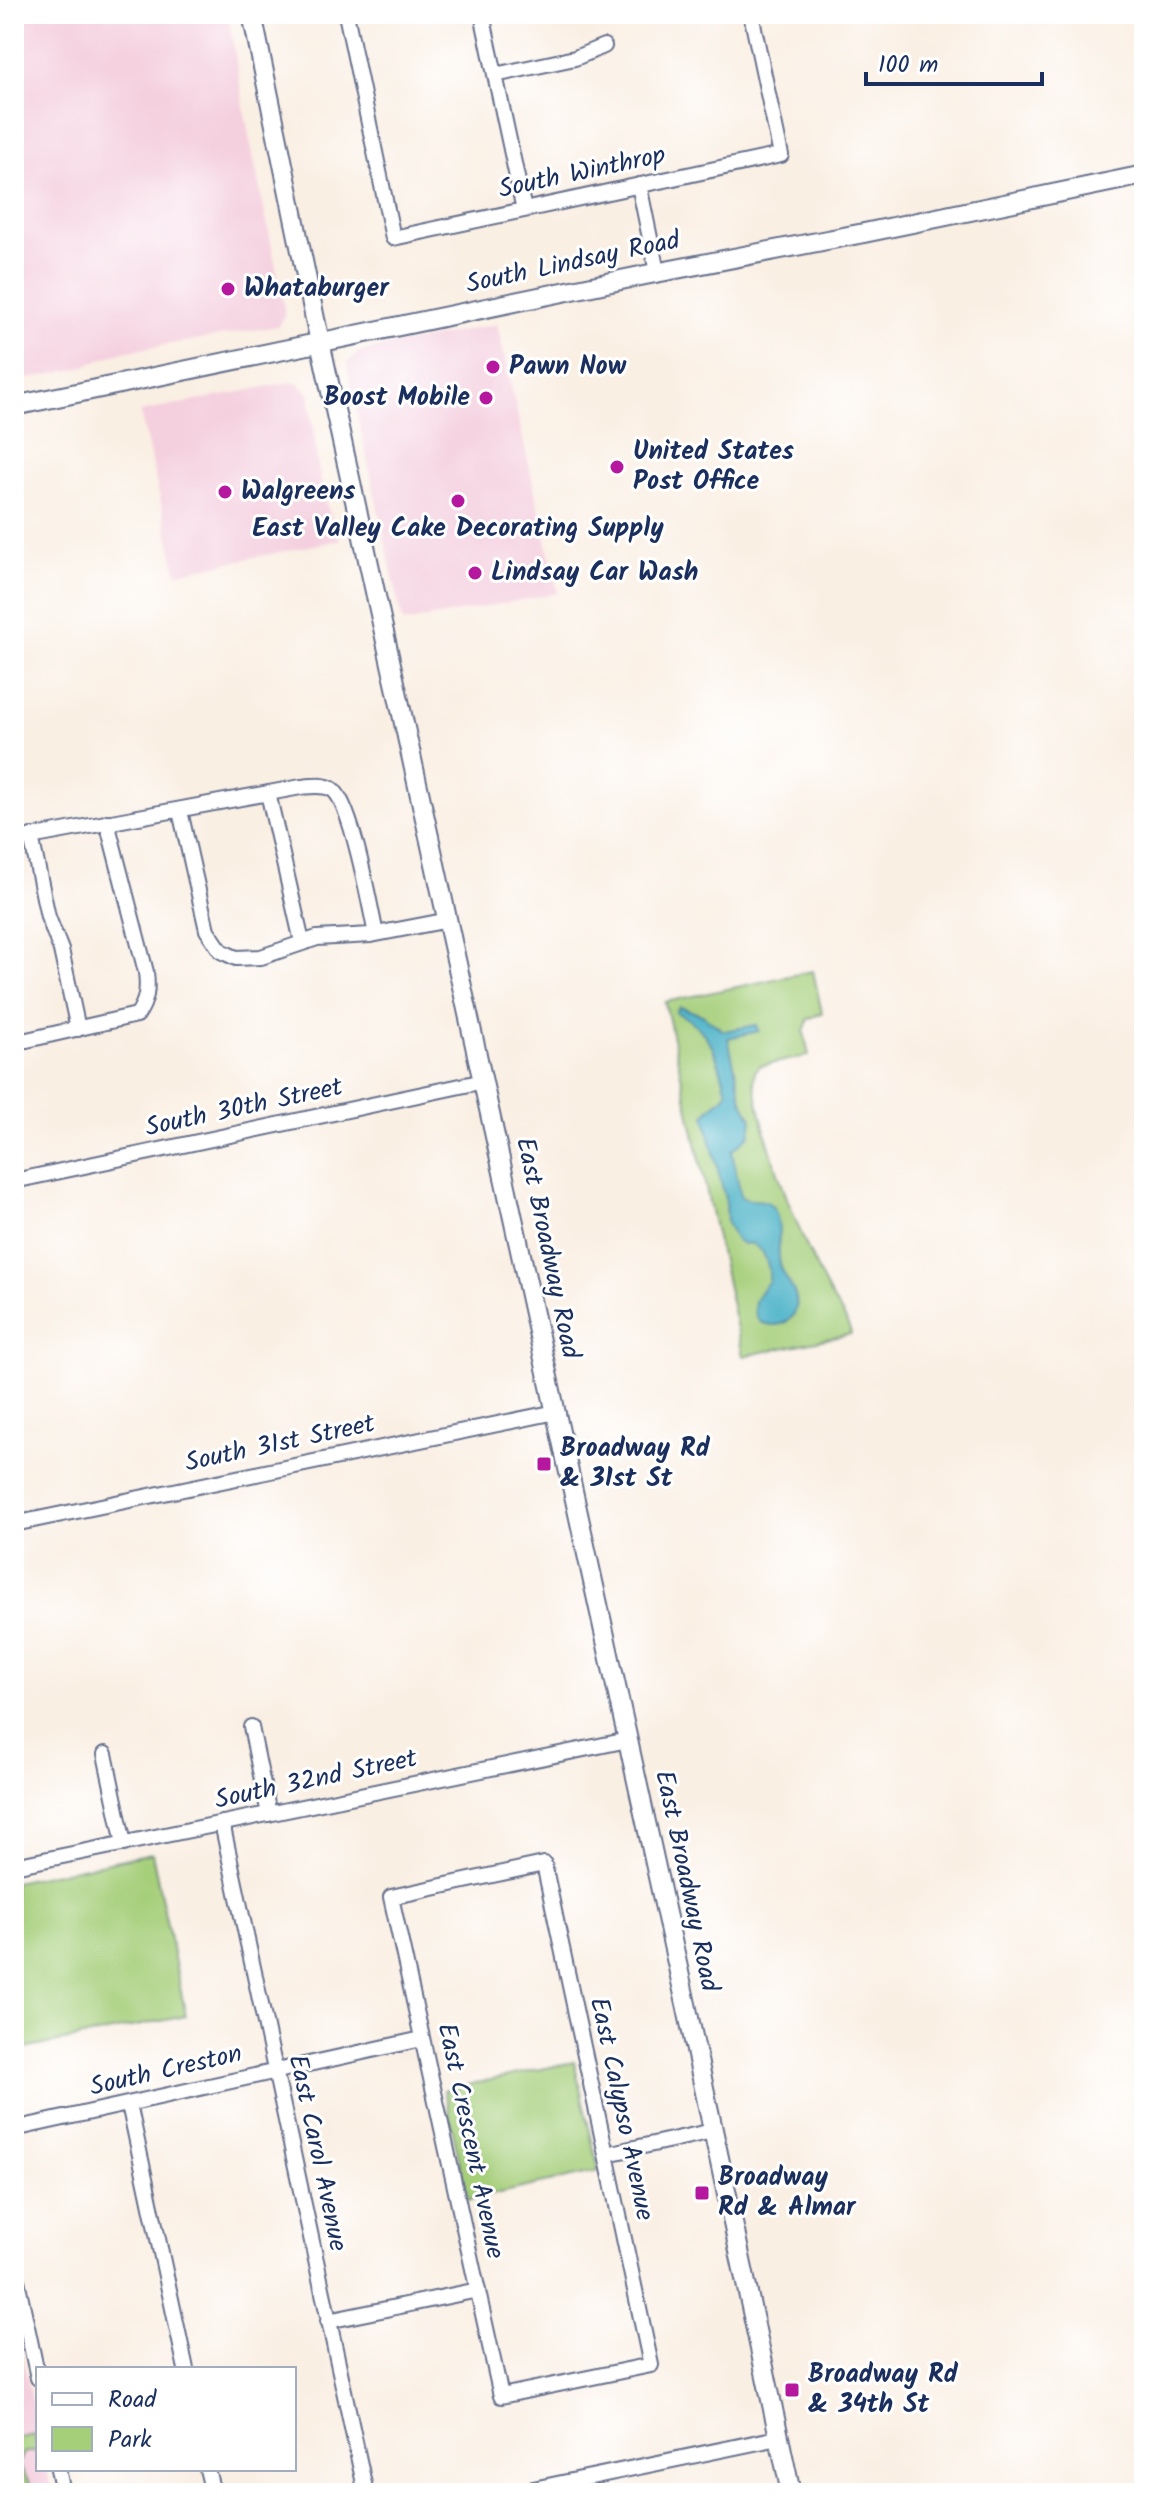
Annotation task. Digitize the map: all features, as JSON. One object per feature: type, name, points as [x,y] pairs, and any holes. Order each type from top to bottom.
[{"type":"main road","name":"East Broadway Road","points":[[252,14],[791,2493]]},
{"type":"main road","name":"South Lindsay Road","points":[[14,406],[657,272],[1144,175]]},
{"type":"street","name":"South Winthrop","points":[[346,14],[393,238],[781,155],[751,14]]},
{"type":"street","points":[[482,14],[524,210]]},
{"type":"street","points":[[495,75],[575,58],[604,46]]},
{"type":"street","points":[[639,185],[657,272]]},
{"type":"street","points":[[14,840],[320,786],[332,790],[342,801],[376,934]]},
{"type":"street","points":[[268,793],[302,942]]},
{"type":"street","points":[[180,811],[207,930],[221,951],[236,958],[261,957],[317,938],[376,934],[449,920]]},
{"type":"street","points":[[14,1040],[27,1040],[137,1015],[145,1005],[147,987],[107,822]]},
{"type":"street","points":[[31,836],[48,917],[61,950],[78,1029]]},
{"type":"street","name":"South 30th Street","points":[[14,1181],[484,1081]]},
{"type":"street","name":"South 31st Street","points":[[14,1524],[556,1412]]},
{"type":"street","points":[[251,1727],[269,1814]]},
{"type":"street","name":"South 32nd Street","points":[[14,1866],[628,1740]]},
{"type":"street","points":[[105,1754],[124,1844]]},
{"type":"street","name":"East Carol Avenue","points":[[222,1823],[366,2493]]},
{"type":"street","name":"East Calypso Avenue","points":[[391,1897],[544,1864],[651,2365],[501,2396]]},
{"type":"street","name":"East Crescent Avenue","points":[[391,1897],[501,2396]]},
{"type":"street","name":"South Creston","points":[[14,2129],[422,2039]]},
{"type":"street","points":[[129,2104],[186,2367]]},
{"type":"street","points":[[607,2154],[713,2131]]},
{"type":"street","points":[[14,2266],[36,2369]]},
{"type":"street","points":[[328,2321],[478,2290]]},
{"type":"street","points":[[514,2493],[778,2438]]},
{"type":"street","points":[[58,2471],[63,2493]]},
{"type":"street","points":[[208,2471],[213,2493]]},
{"type":"shaded area","points":[[14,14],[228,14],[284,306],[284,315],[278,326],[118,353],[80,368],[14,382]]},
{"type":"shaded area","points":[[497,324],[558,593],[403,623],[348,362],[359,352]]},
{"type":"shaded area","points":[[290,382],[299,384],[309,393],[325,501],[340,540],[177,573],[140,412]]},
{"type":"shaded area","points":[[14,2318],[36,2419],[36,2471],[47,2471],[52,2493],[14,2493]]},
{"type":"green space","points":[[813,971],[822,1013],[808,1019],[804,1032],[809,1056],[759,1066],[754,1080],[768,1143],[789,1205],[819,1274],[851,1334],[743,1356],[665,1002]]},
{"type":"green space","points":[[152,1853],[186,2016],[14,2051],[14,1882]]},
{"type":"green space","points":[[574,2062],[599,2171],[468,2200],[444,2090]]},
{"type":"green space","points":[[34,2435],[36,2450],[23,2453],[18,2464],[35,2493],[14,2493],[14,2439]]},
{"type":"water","points":[[680,1007],[702,1015],[724,1031],[757,1025],[759,1031],[728,1038],[742,1100],[752,1119],[750,1135],[732,1151],[741,1197],[767,1202],[777,1215],[780,1264],[796,1298],[795,1313],[780,1324],[760,1322],[756,1316],[754,1305],[769,1281],[769,1269],[763,1252],[753,1244],[743,1244],[735,1239],[727,1223],[726,1203],[705,1116],[727,1092],[711,1045],[697,1027],[676,1012]]},
{"type":"place","name":"Whataburger","points":[[228,289]]},
{"type":"place","name":"Pawn Now","points":[[493,367]]},
{"type":"place","name":"Boost Mobile","points":[[486,398]]},
{"type":"place","name":"United States Post Office","points":[[617,467]]},
{"type":"place","name":"Walgreens","points":[[225,492]]},
{"type":"place","name":"East Valley Cake Decorating Supply","points":[[458,501]]},
{"type":"place","name":"Lindsay Car Wash","points":[[475,573]]},
{"type":"place","name":"Broadway Rd & 31st St","points":[[544,1464]]},
{"type":"place","name":"Broadway Rd & Almar","points":[[702,2193]]},
{"type":"place","name":"Broadway Rd & 34th St","points":[[792,2390]]}]
